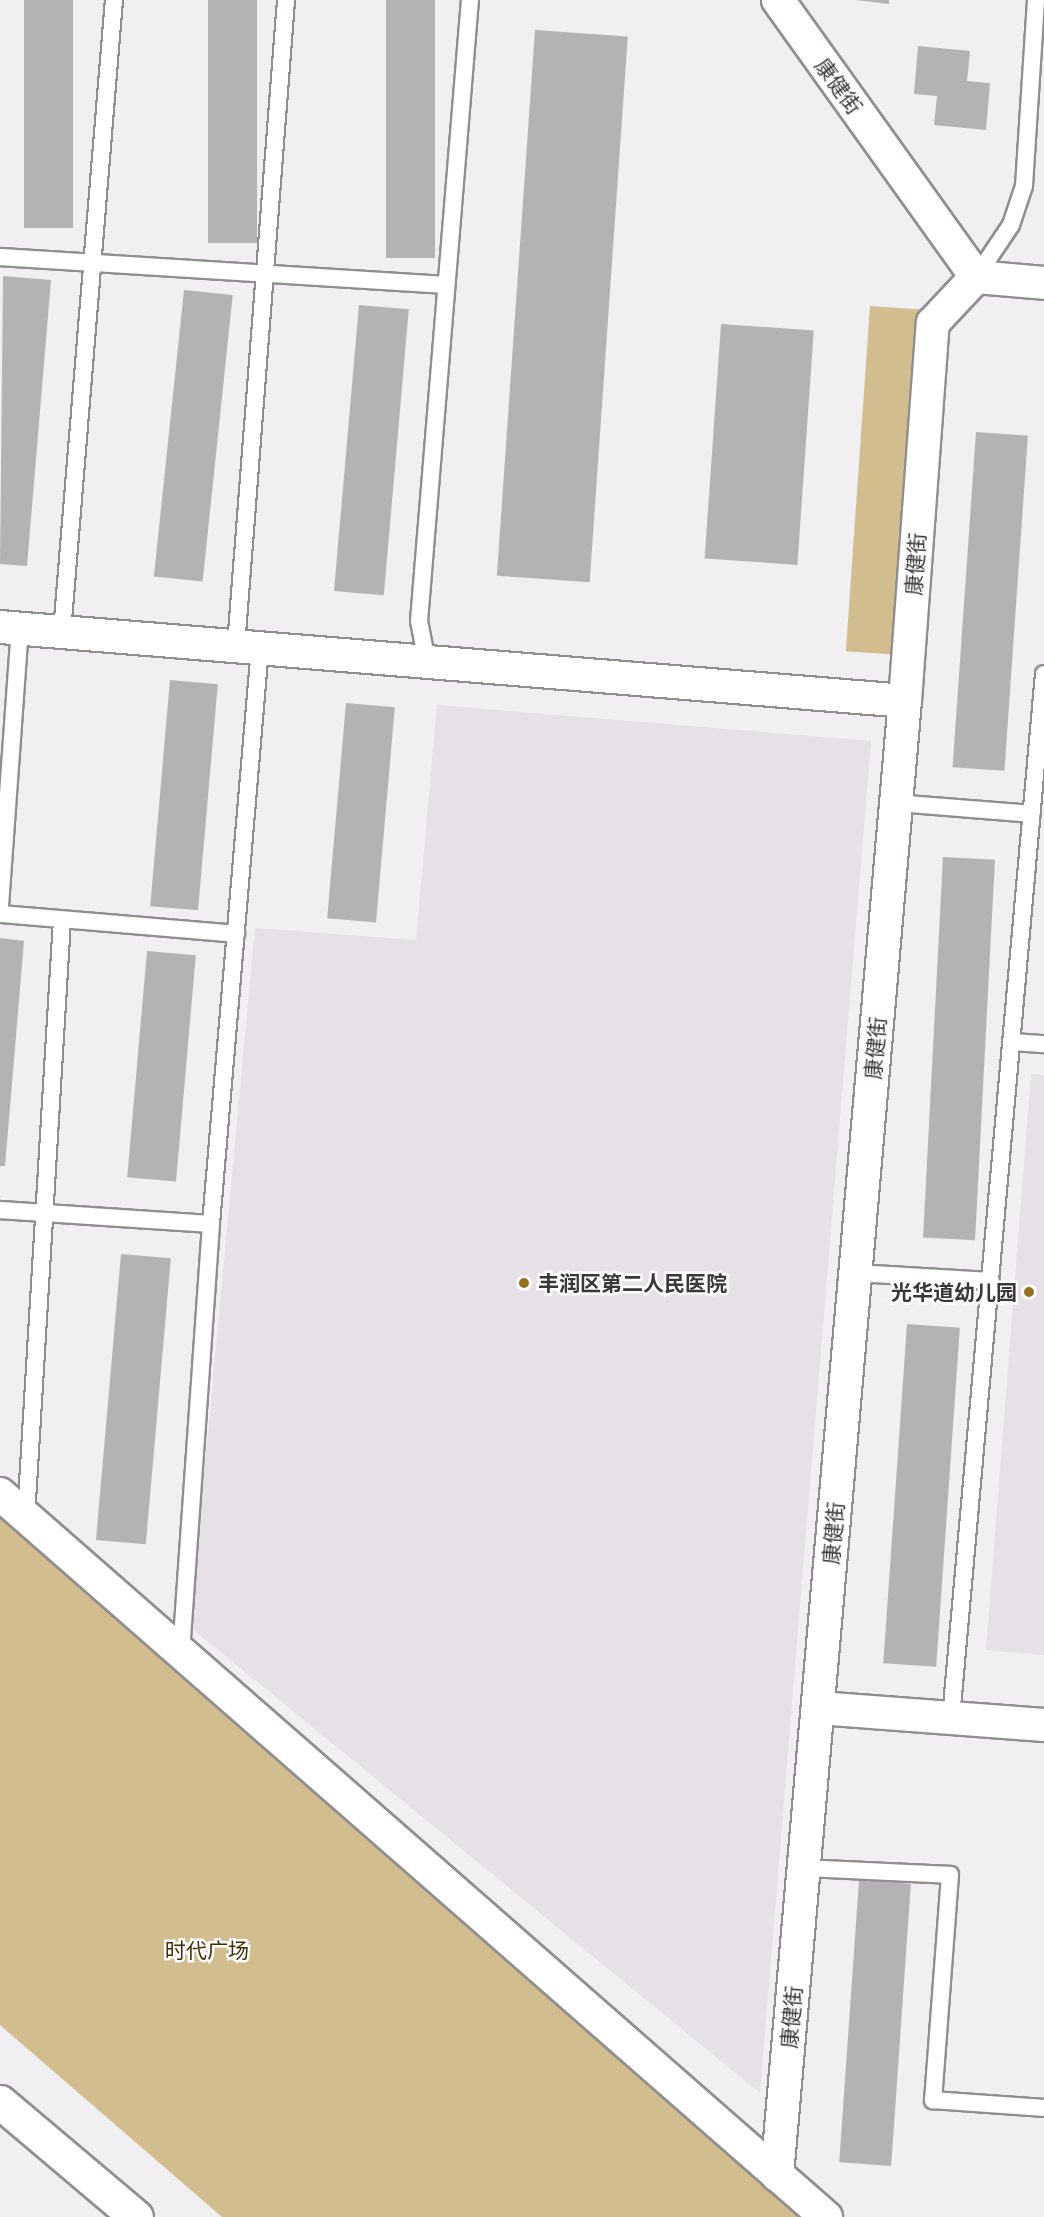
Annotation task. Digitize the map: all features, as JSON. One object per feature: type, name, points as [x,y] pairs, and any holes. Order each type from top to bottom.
[{"type":"main road","points":[[0,2102],[136,2217]]},
{"type":"street","name":"康健街","points":[[777,2175],[905,701],[933,323],[976,277],[778,0]]},
{"type":"street","points":[[976,277],[1044,283]]},
{"type":"street","points":[[10,628],[905,701]]},
{"type":"street","points":[[0,1494],[826,2217]]},
{"type":"street","points":[[818,1708],[1044,1725]]},
{"type":"lane","points":[[62,632],[114,0]]},
{"type":"lane","points":[[181,1653],[211,1224],[236,934],[265,276],[286,0]]},
{"type":"lane","points":[[427,662],[419,621],[470,0]]},
{"type":"lane","points":[[976,277],[1011,225],[1024,186],[1036,0]]},
{"type":"lane","points":[[0,257],[265,276],[446,285]]},
{"type":"lane","points":[[0,906],[10,628]]},
{"type":"lane","points":[[951,1718],[1044,674]]},
{"type":"lane","points":[[896,803],[1032,814]]},
{"type":"lane","points":[[0,914],[236,934]]},
{"type":"lane","points":[[26,1517],[42,1212],[62,920]]},
{"type":"lane","points":[[1013,1042],[1044,1044]]},
{"type":"lane","points":[[0,1210],[211,1224]]},
{"type":"lane","points":[[856,1273],[991,1281]]},
{"type":"lane","points":[[804,1868],[950,1875],[933,2100],[1044,2108]]},
{"type":"shaded area","name":"丰润区第二人民医院","points":[[437,705],[871,741],[760,2093],[190,1627],[255,928],[416,940]]},
{"type":"shaded area","name":"光华道幼儿园","points":[[1031,1074],[1044,1075],[1044,1655],[986,1650]]},
{"type":"green space","points":[[870,306],[925,310],[901,655],[846,651]]},
{"type":"green space","name":"时代广场","points":[[0,1514],[804,2217],[222,2217],[0,2025]]},
{"type":"building","points":[[24,0],[73,0],[73,228],[24,228]]},
{"type":"building","points":[[208,0],[257,0],[257,243],[208,243]]},
{"type":"building","points":[[386,0],[435,0],[435,258],[386,258]]},
{"type":"building","points":[[856,0],[889,0],[889,4]]},
{"type":"building","points":[[535,30],[628,36],[590,582],[497,576]]},
{"type":"building","points":[[918,46],[970,51],[967,81],[990,83],[986,130],[934,125],[937,96],[914,94]]},
{"type":"building","points":[[3,276],[51,280],[27,566],[0,564]]},
{"type":"building","points":[[184,290],[233,295],[203,582],[154,576]]},
{"type":"building","points":[[359,305],[409,309],[384,595],[334,591]]},
{"type":"building","points":[[721,324],[814,330],[797,565],[705,558]]},
{"type":"building","points":[[976,432],[1028,436],[1004,771],[953,767]]},
{"type":"building","points":[[170,680],[218,684],[198,910],[150,906]]},
{"type":"building","points":[[346,703],[395,707],[376,922],[327,918]]},
{"type":"building","points":[[943,857],[995,860],[975,1240],[923,1237]]},
{"type":"building","points":[[0,938],[24,941],[5,1166],[0,1166]]},
{"type":"building","points":[[147,951],[196,955],[176,1181],[127,1177]]},
{"type":"building","points":[[121,1254],[171,1258],[146,1544],[96,1540]]},
{"type":"building","points":[[907,1324],[960,1328],[936,1667],[883,1663]]},
{"type":"building","points":[[859,1880],[911,1884],[891,2166],[839,2162]]},
{"type":"place","name":"丰润区第二人民医院","points":[[524,1283]]},
{"type":"place","name":"光华道幼儿园","points":[[1029,1292]]}]
